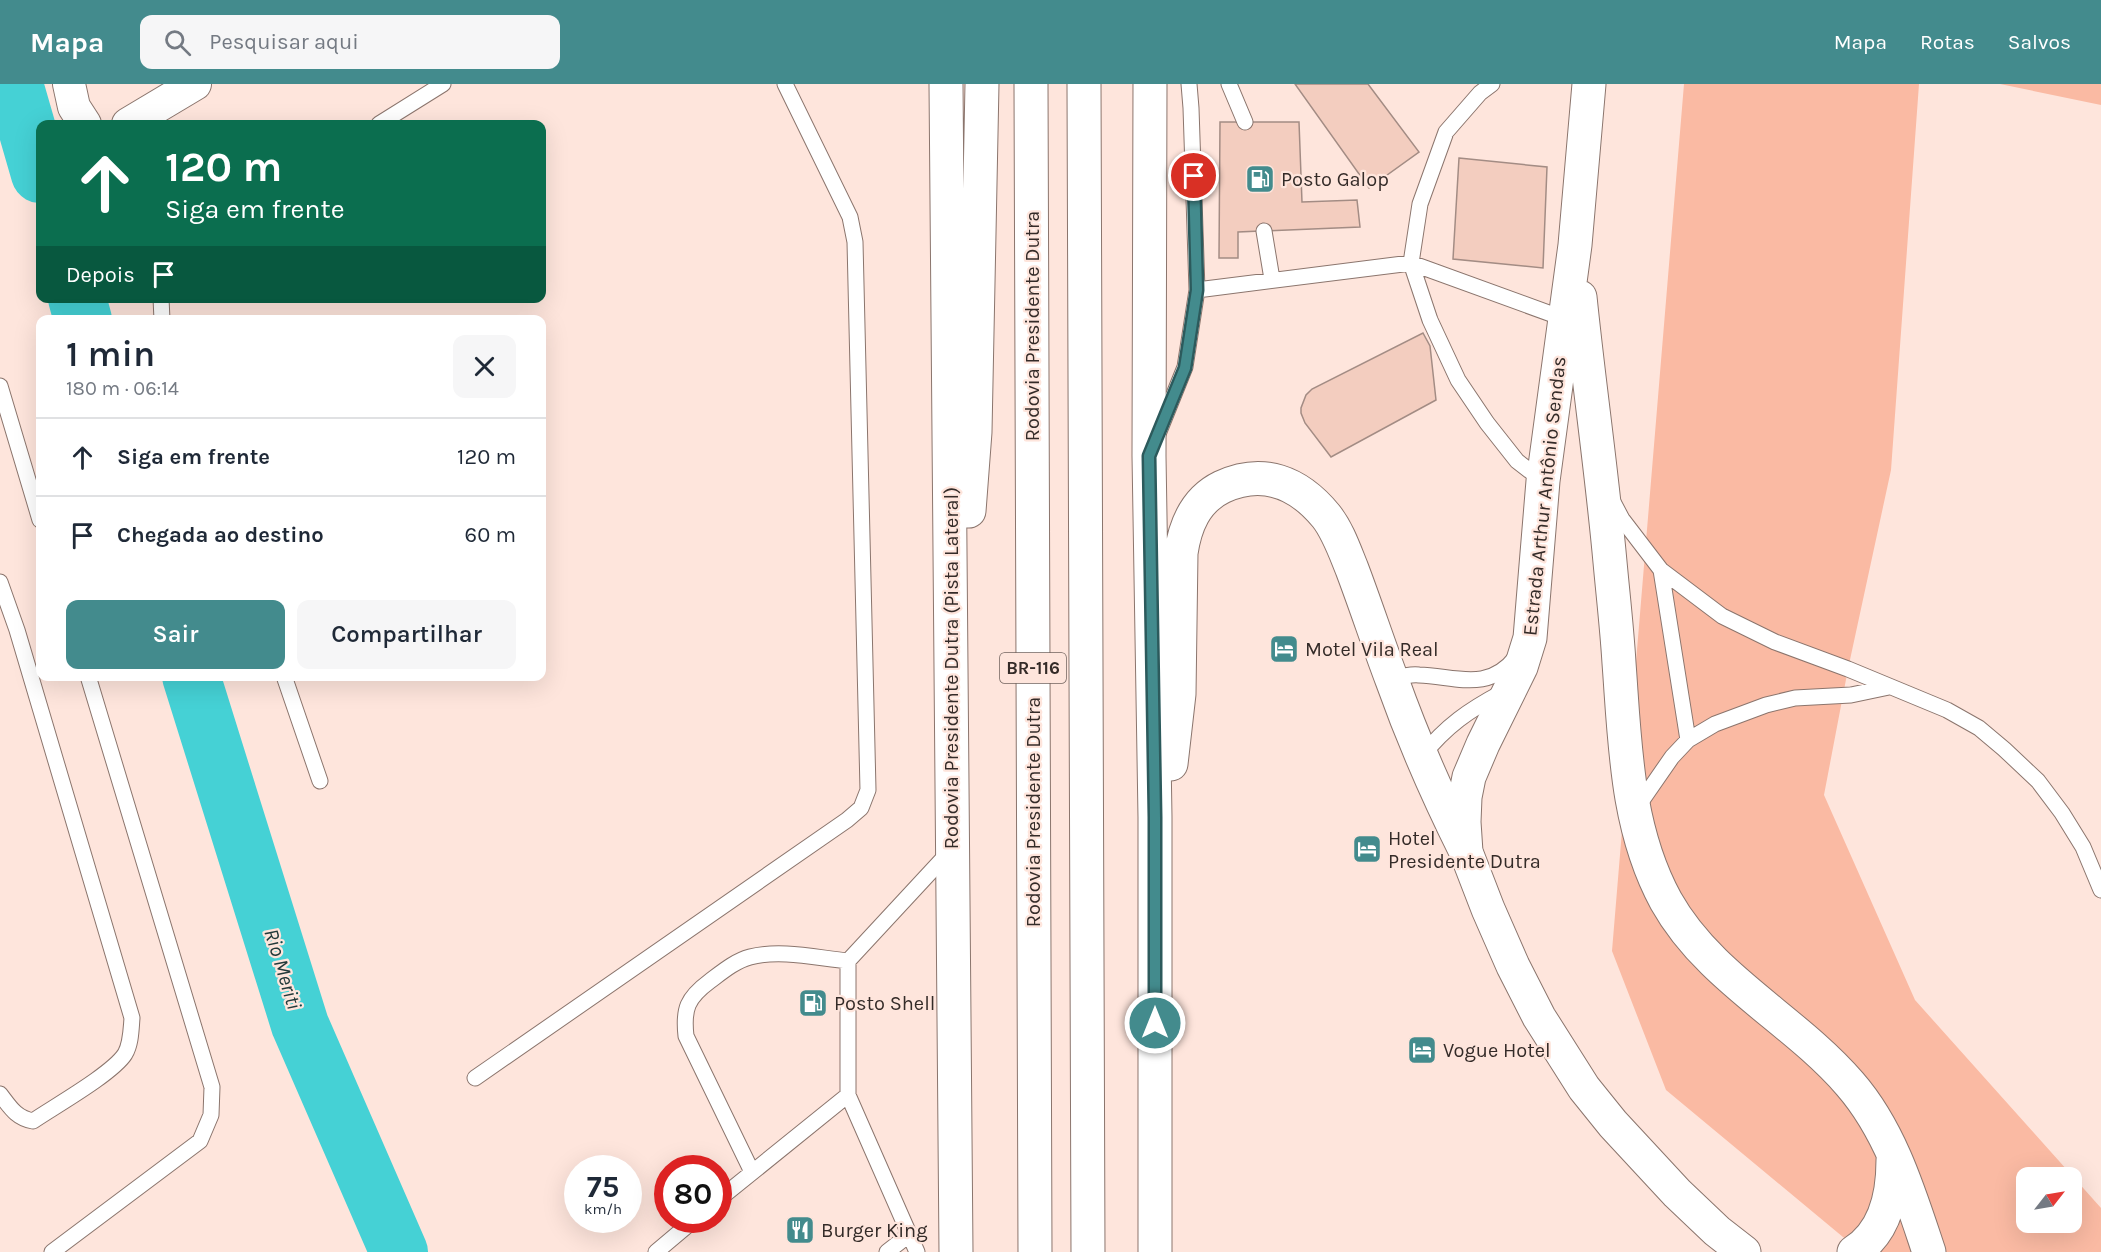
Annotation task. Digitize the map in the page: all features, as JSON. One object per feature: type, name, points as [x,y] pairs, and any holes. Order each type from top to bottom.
[{"type":"main road","name":"Rodovia Presidente Dutra (Pista Lateral)","points":[[946,84],[956,1252]]},
{"type":"main road","points":[[951,721],[975,432],[982,84]]},
{"type":"main road","name":"Rodovia Presidente Dutra","points":[[1031,84],[1035,1252]]},
{"type":"main road","name":"BR-116","points":[[1084,84],[1088,1252]]},
{"type":"main road","points":[[1150,84],[1149,456],[1155,817],[1155,1252]]},
{"type":"main road","name":"Estrada Arthur Antônio Sendas","points":[[1589,84],[1575,245],[1543,481],[1530,638],[1521,668],[1469,777],[1465,797],[1466,852],[1513,966],[1539,1017],[1584,1088],[1613,1124],[1677,1193],[1717,1231],[1744,1252]]},
{"type":"main road","name":"Estrada Arthur Antônio Sendas","points":[[1575,245],[1610,553],[1623,723],[1634,812],[1646,858],[1659,888],[1678,920],[1695,940],[1730,976],[1824,1058],[1851,1085],[1882,1132],[1893,1155],[1929,1252]]},
{"type":"main road","points":[[1155,817],[1172,763],[1179,694],[1181,554],[1184,533],[1191,517],[1212,492],[1244,478],[1274,480],[1288,484],[1306,496],[1327,517],[1344,549],[1370,615],[1391,680],[1422,756],[1466,852]]},
{"type":"main road","points":[[1854,1252],[1871,1238],[1883,1219],[1893,1181],[1893,1155]]},
{"type":"street","points":[[69,84],[74,107],[82,120]]},
{"type":"street","points":[[135,120],[195,84]]},
{"type":"lane","points":[[385,120],[443,84]]},
{"type":"lane","points":[[475,1078],[847,820],[861,808],[868,790],[855,242],[850,217],[785,84]]},
{"type":"lane","points":[[1149,456],[1185,368],[1197,290],[1189,84]]},
{"type":"lane","points":[[1229,84],[1245,122]]},
{"type":"lane","points":[[1492,84],[1480,93],[1446,132],[1420,204],[1411,263],[1431,320],[1458,380],[1487,423],[1517,461],[1543,481]]},
{"type":"lane","points":[[1264,231],[1272,279]]},
{"type":"lane","points":[[1197,290],[1411,263],[1565,319]]},
{"type":"lane","points":[[0,386],[36,507]]},
{"type":"lane","points":[[1601,480],[1622,519],[1660,570],[1722,616],[1752,632],[1947,710],[1979,728],[2038,781],[2083,846],[2101,890]]},
{"type":"lane","points":[[1660,570],[1688,740]]},
{"type":"lane","points":[[0,582],[17,630],[132,1017],[131,1037],[125,1054],[111,1069],[33,1120],[23,1119],[13,1112],[0,1094]]},
{"type":"lane","points":[[1391,680],[1408,675],[1466,681],[1482,679],[1498,673],[1512,662],[1530,638]]},
{"type":"lane","points":[[52,1252],[200,1141],[211,1116],[212,1087],[90,681]]},
{"type":"lane","points":[[286,681],[320,781]]},
{"type":"lane","points":[[1634,812],[1672,757],[1688,740],[1715,724],[1766,705],[1795,698],[1851,695],[1889,687]]},
{"type":"lane","points":[[1422,756],[1450,725],[1474,707],[1510,688]]},
{"type":"lane","points":[[917,1252],[848,1095],[848,961],[953,848]]},
{"type":"lane","points":[[752,1172],[686,1036],[684,1019],[687,1003],[701,988],[736,963],[749,957],[774,954],[848,961]]},
{"type":"lane","points":[[732,1188],[848,1095]]},
{"type":"lane","points":[[656,1252],[679,1233]]},
{"type":"lane","points":[[887,1252],[910,1234]]},
{"type":"shaded area","points":[[1684,84],[1919,84],[1891,470],[1848,669],[1824,795],[1915,1000],[2064,1167],[2016,1167],[2016,1233],[2082,1233],[2082,1187],[2101,1208],[2101,1252],[1861,1252],[1666,1090],[1612,951]]},
{"type":"shaded area","points":[[2000,84],[2101,84],[2101,105]]},
{"type":"building","points":[[1295,84],[1368,84],[1419,152],[1369,188]]},
{"type":"building","points":[[1220,122],[1299,122],[1302,202],[1357,200],[1360,227],[1238,232],[1238,258],[1219,258]]},
{"type":"building","points":[[1459,158],[1547,167],[1543,268],[1453,259]]},
{"type":"building","points":[[1423,333],[1430,346],[1436,400],[1331,457],[1305,423],[1301,408],[1306,395],[1312,389]]},
{"type":"waterway","name":"Rio Meriti","points":[[14,84],[36,160]]},
{"type":"waterway","name":"Rio Meriti","points":[[78,303],[82,315]]},
{"type":"waterway","name":"Rio Meriti","points":[[193,681],[300,1025],[399,1252]]},
{"type":"place","name":"Posto Galop","points":[[1260,179]]},
{"type":"place","name":"Motel Vila Real","points":[[1284,649]]},
{"type":"place","name":"Hotel Presidente Dutra","points":[[1367,849]]},
{"type":"place","name":"Posto Shell","points":[[813,1003]]},
{"type":"place","name":"Vogue Hotel","points":[[1422,1050]]},
{"type":"place","name":"Burger King","points":[[800,1230]]},
{"type":"route","points":[[1155,1023],[1155,817],[1149,456],[1185,368],[1197,290],[1194,176]]}]
